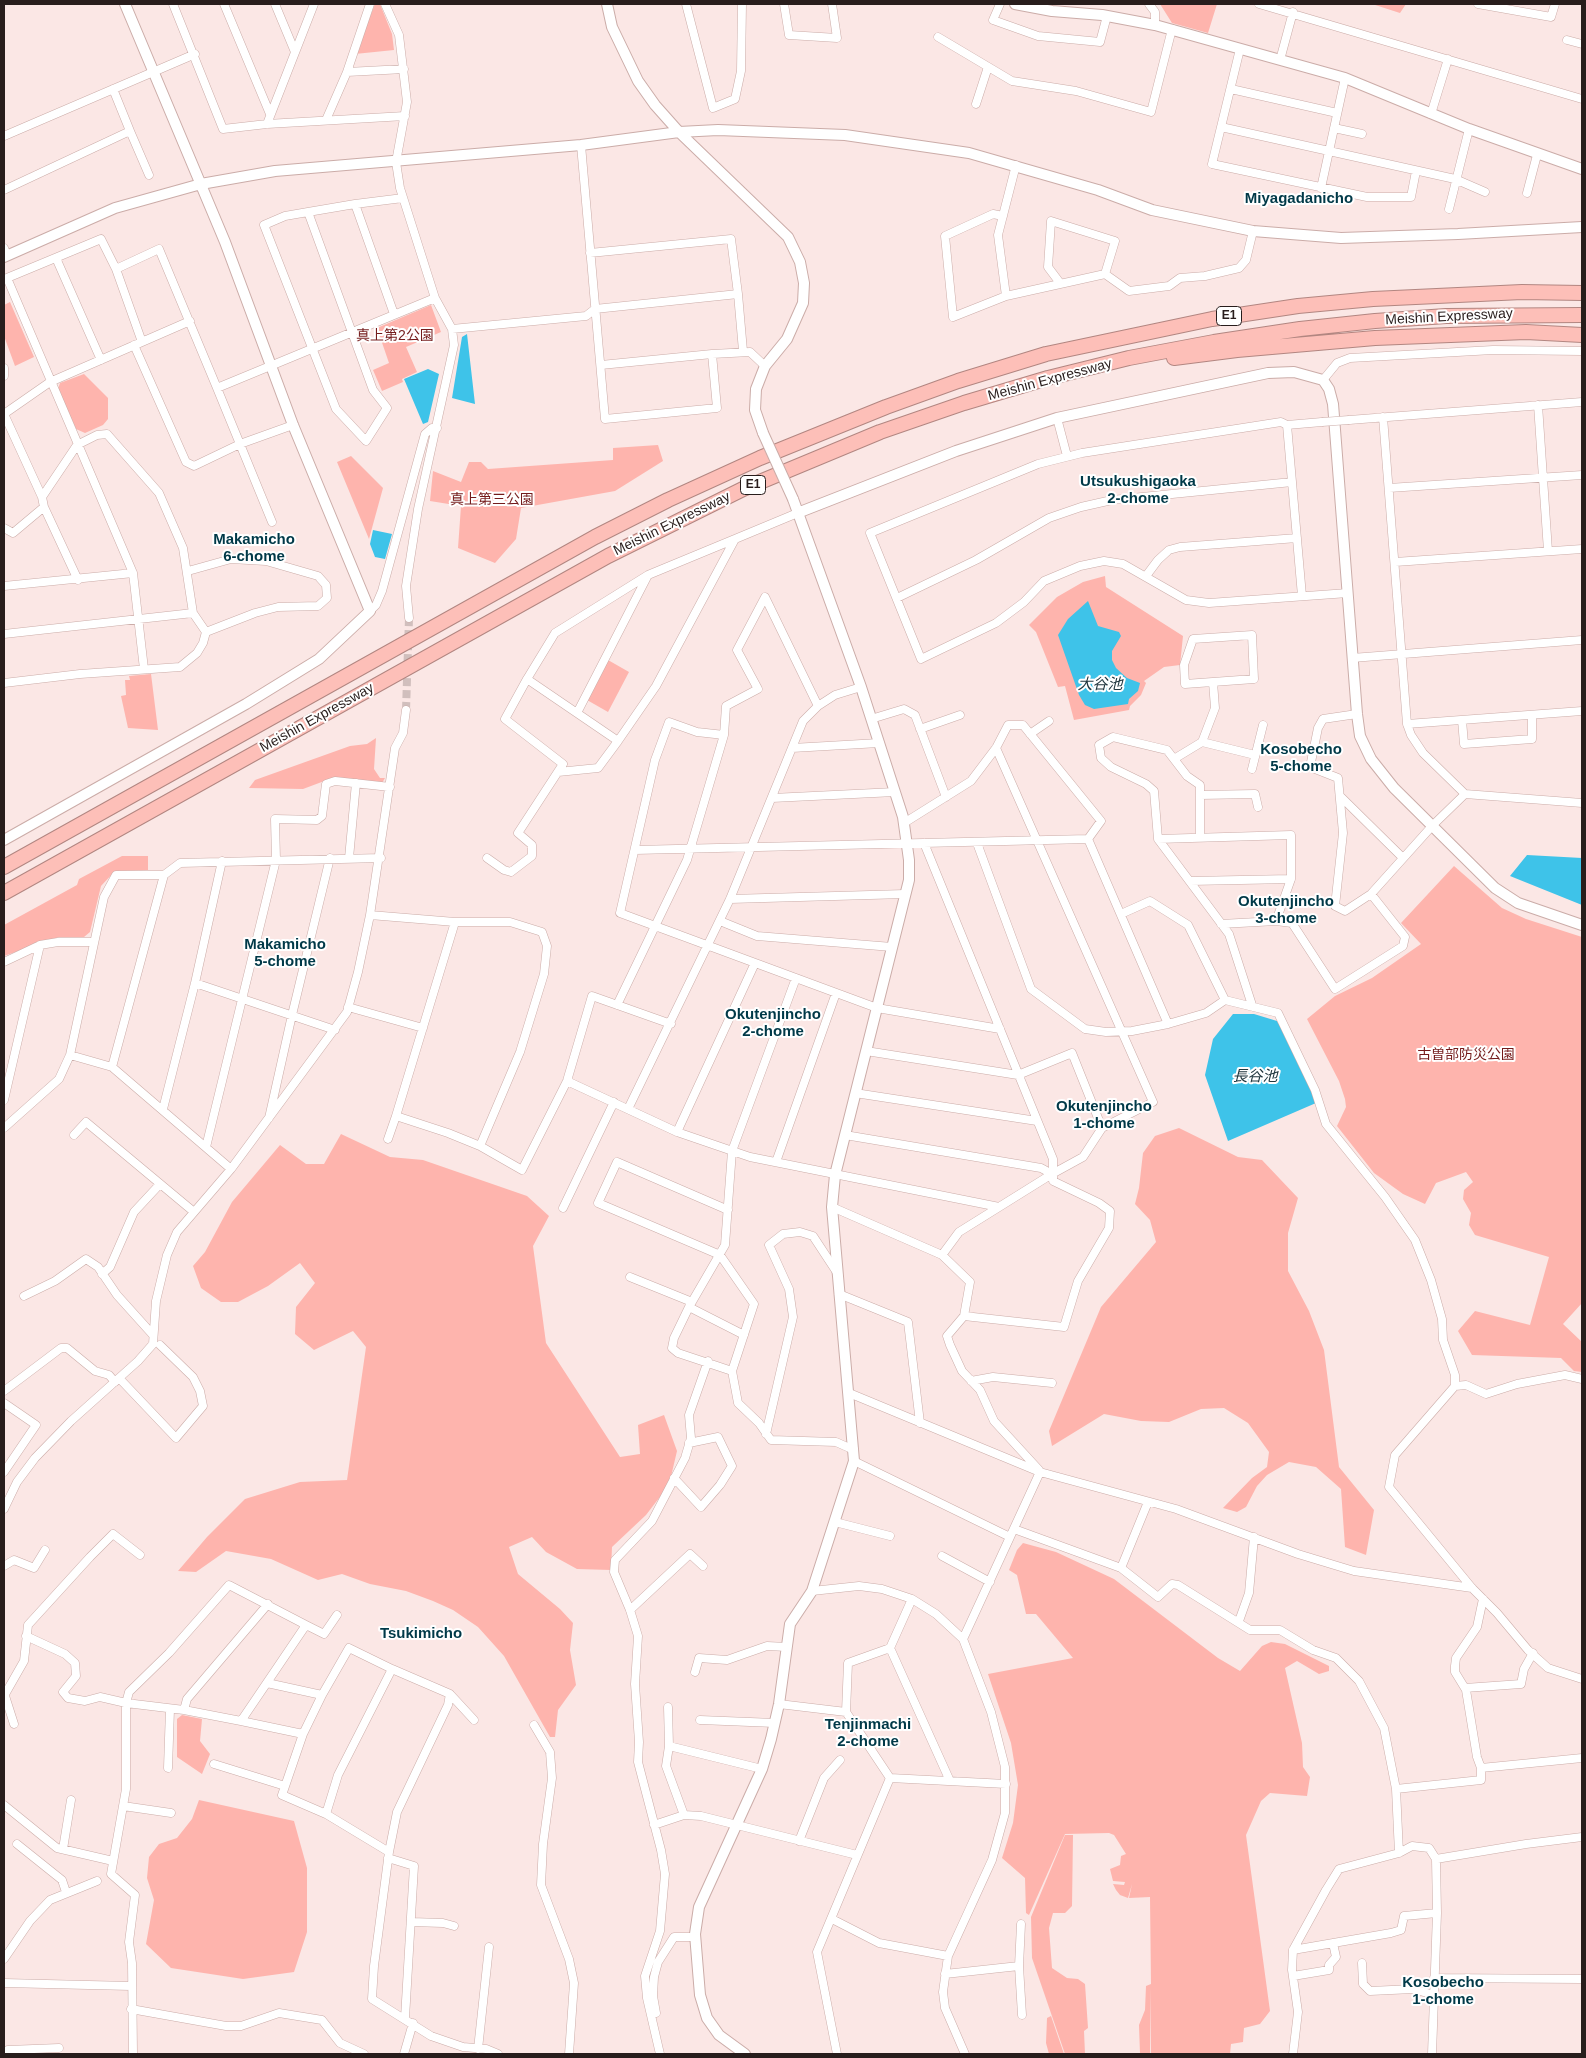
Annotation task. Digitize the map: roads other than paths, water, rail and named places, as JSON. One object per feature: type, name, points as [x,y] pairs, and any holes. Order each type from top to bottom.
[{"type":"highway","points":[[886,407],[959,374],[1045,347],[1129,326],[1211,310],[1374,290],[1447,285],[1582,284]]},
{"type":"highway","name":"Meishin Expressway","points":[[4,867],[595,537],[668,500],[760,458],[886,407],[958,381],[1046,354],[1212,319],[1298,306],[1373,299],[1447,294],[1582,293]]},
{"type":"highway","name":"Meishin Expressway","points":[[4,893],[608,556],[743,490],[880,432],[964,403],[1048,378],[1129,358],[1214,342],[1300,328],[1402,319],[1523,314],[1582,315]]},
{"type":"highway","points":[[880,432],[1052,385],[1130,367],[1237,350],[1452,334],[1526,332],[1582,334]]},
{"type":"street","points":[[125,4],[200,184],[293,425],[370,611]]},
{"type":"street","points":[[173,4],[195,54],[222,129],[267,124],[406,116]]},
{"type":"street","points":[[224,4],[270,114]]},
{"type":"street","points":[[275,4],[295,52]]},
{"type":"street","points":[[267,124],[314,4]]},
{"type":"street","points":[[326,120],[347,72],[370,4]]},
{"type":"street","points":[[386,4],[399,35],[407,102],[406,116],[396,162],[403,198],[435,298],[452,329],[454,345],[418,509],[406,586],[409,618]]},
{"type":"street","points":[[607,4],[612,27],[638,81],[679,132],[788,237],[800,262],[804,283],[803,303],[787,339],[765,366],[756,389],[755,410],[763,433],[800,512],[861,687],[895,792],[904,823],[907,843],[909,880],[835,1175],[832,1206],[854,1456],[812,1591],[790,1624],[779,1704],[762,1769],[699,1906],[695,1937],[700,1995],[707,2018],[719,2035],[745,2054]]},
{"type":"street","points":[[686,4],[712,108],[735,99],[741,71],[742,4]]},
{"type":"street","points":[[784,4],[789,34],[837,38],[832,4]]},
{"type":"street","points":[[1000,4],[994,20],[1038,36],[1100,42],[1107,16]]},
{"type":"street","points":[[1015,4],[1052,12],[1107,16],[1155,25],[1345,78],[1469,130],[1537,156],[1582,170]]},
{"type":"street","points":[[1150,4],[1155,12],[1155,25]]},
{"type":"street","points":[[1259,4],[1293,12],[1582,99]]},
{"type":"street","points":[[1478,4],[1515,7],[1551,16],[1555,4]]},
{"type":"street","points":[[1280,60],[1293,12]]},
{"type":"street","points":[[938,37],[1012,81],[1076,91],[1151,112],[1172,29]]},
{"type":"street","points":[[1567,40],[1582,44]]},
{"type":"street","points":[[1240,49],[1212,164],[1367,197],[1411,197],[1416,171]]},
{"type":"street","points":[[4,136],[195,54]]},
{"type":"street","points":[[1431,114],[1448,59]]},
{"type":"street","points":[[976,104],[988,67]]},
{"type":"street","points":[[347,72],[404,69]]},
{"type":"street","points":[[1321,188],[1345,78]]},
{"type":"street","points":[[113,89],[149,175]]},
{"type":"street","points":[[1231,89],[1337,113]]},
{"type":"street","points":[[1222,127],[1455,179],[1485,192]]},
{"type":"street","points":[[1334,128],[1362,134]]},
{"type":"street","points":[[5,254],[115,208],[200,184],[275,171],[581,145],[679,132],[718,130],[845,135],[969,152],[1016,165],[1152,210],[1253,231],[1341,238],[1582,227]]},
{"type":"street","points":[[1449,209],[1455,179],[1469,130]]},
{"type":"street","points":[[4,190],[130,131]]},
{"type":"street","points":[[581,145],[605,419],[717,408],[712,354]]},
{"type":"street","points":[[1527,194],[1537,156]]},
{"type":"street","points":[[1006,296],[998,235],[1016,165]]},
{"type":"street","points":[[308,212],[374,390],[387,408],[366,441],[336,410],[264,225],[285,216],[308,212],[355,204],[403,198]]},
{"type":"street","points":[[355,204],[394,314]]},
{"type":"street","points":[[1003,216],[993,214],[946,236],[953,316],[1006,296],[1105,274],[1129,290],[1168,286],[1180,278],[1205,276],[1239,268],[1246,260],[1253,231]]},
{"type":"street","points":[[1060,283],[1048,267],[1051,221],[1115,241],[1105,274]]},
{"type":"street","points":[[144,668],[133,573],[7,278],[101,239],[116,269],[138,343],[186,462],[194,466],[240,444],[293,425]]},
{"type":"street","points":[[590,253],[731,239],[743,351]]},
{"type":"street","points":[[116,269],[159,249],[272,522]]},
{"type":"street","points":[[56,258],[101,360]]},
{"type":"street","points":[[452,329],[586,316],[595,309],[738,294]]},
{"type":"street","points":[[217,388],[435,298]]},
{"type":"street","points":[[78,580],[4,414],[50,382],[190,321]]},
{"type":"street","points":[[1323,380],[1337,364],[1350,358],[1493,350],[1582,351]]},
{"type":"street","points":[[601,365],[743,351],[750,352],[765,366]]},
{"type":"street","points":[[4,368],[4,376]]},
{"type":"street","points":[[487,858],[504,870],[511,872],[532,856],[532,845],[518,832],[563,764],[505,719],[527,679],[555,633],[648,575],[800,512],[956,451],[1057,418],[1268,373],[1294,372],[1323,380],[1329,389],[1333,404],[1357,714],[1360,736],[1371,759],[1394,788],[1433,825],[1479,874],[1518,903],[1582,925]]},
{"type":"street","points":[[1348,593],[1209,603],[1186,600],[1123,564],[1104,561],[1080,566],[1044,581],[1024,602],[996,623],[921,659],[870,533],[1038,464],[1067,456],[1281,422],[1287,425],[1582,402]]},
{"type":"street","points":[[1538,405],[1548,551]]},
{"type":"street","points":[[1383,417],[1407,724],[1411,735],[1423,753],[1465,794],[1582,803]]},
{"type":"street","points":[[1057,418],[1067,456]]},
{"type":"street","points":[[1287,425],[1302,596]]},
{"type":"street","points":[[4,840],[246,704],[311,664],[370,611],[376,605],[382,591],[425,434],[432,428],[437,428]]},
{"type":"street","points":[[4,684],[144,668],[180,667],[197,653],[203,643],[206,632],[193,613],[183,548],[159,493],[118,444],[107,434],[97,434],[77,445],[42,497]]},
{"type":"street","points":[[1389,488],[1582,475]]},
{"type":"street","points":[[897,598],[976,560],[1049,518],[1081,507],[1112,500],[1292,482]]},
{"type":"street","points":[[4,528],[13,532],[44,506]]},
{"type":"street","points":[[1146,576],[1158,560],[1169,550],[1180,547],[1297,538]]},
{"type":"street","points":[[558,772],[598,768],[656,686],[735,539]]},
{"type":"street","points":[[1394,562],[1582,549]]},
{"type":"street","points":[[188,571],[231,559],[266,561],[318,576],[326,585],[327,598],[318,606],[278,608],[255,613],[206,632]]},
{"type":"street","points":[[4,586],[133,573]]},
{"type":"street","points":[[577,713],[648,575]]},
{"type":"street","points":[[617,1005],[656,926],[690,849],[724,734],[726,706],[758,688],[737,650],[765,597],[818,706]]},
{"type":"street","points":[[4,634],[193,613]]},
{"type":"street","points":[[1252,635],[1254,679],[1213,682],[1185,684],[1184,665],[1193,640],[1252,635]]},
{"type":"street","points":[[1352,658],[1582,640]]},
{"type":"street","points":[[527,679],[618,741]]},
{"type":"street","points":[[1174,759],[1202,742],[1215,708],[1213,682]]},
{"type":"street","points":[[628,1109],[671,1024],[730,899],[803,721],[818,706],[835,695],[861,687]]},
{"type":"street","points":[[871,719],[904,709],[915,714],[946,797]]},
{"type":"street","points":[[4,1509],[17,1482],[35,1458],[71,1420],[138,1361],[153,1344],[156,1301],[166,1255],[176,1232],[231,1169],[269,1120],[335,1030],[348,1007],[358,972],[370,915],[381,858],[396,748],[403,733],[406,710]]},
{"type":"street","points":[[1407,724],[1582,711]]},
{"type":"street","points":[[920,729],[960,714]]},
{"type":"street","points":[[1357,714],[1323,719],[1318,728],[1310,767],[1338,778],[1343,833],[1335,906],[1345,910],[1371,894],[1433,825],[1465,794]]},
{"type":"street","points":[[1462,720],[1464,744],[1532,739],[1532,716]]},
{"type":"street","points":[[1030,734],[1049,721]]},
{"type":"street","points":[[724,734],[697,732],[669,722],[654,760],[620,913],[877,1008],[1000,1029]]},
{"type":"street","points":[[904,823],[971,781],[996,748],[1008,725],[1023,725],[1101,822],[1088,839]]},
{"type":"street","points":[[1252,768],[1263,725]]},
{"type":"street","points":[[1200,837],[1200,785],[1187,776],[1168,750],[1113,737],[1099,745],[1101,758],[1111,767],[1146,784],[1154,791],[1158,838],[1229,934],[1252,1005]]},
{"type":"street","points":[[1202,742],[1255,754]]},
{"type":"street","points":[[792,748],[879,743]]},
{"type":"street","points":[[942,1255],[959,1232],[1083,1157],[1102,1128],[1153,1102],[996,748]]},
{"type":"street","points":[[206,1147],[244,999],[276,860],[275,819],[317,820],[322,816],[326,784],[335,781],[390,786]]},
{"type":"street","points":[[349,858],[356,783]]},
{"type":"street","points":[[772,798],[895,792]]},
{"type":"street","points":[[1200,795],[1255,794],[1258,807]]},
{"type":"street","points":[[1340,796],[1404,858]]},
{"type":"street","points":[[1158,838],[1291,835],[1291,879],[1276,921]]},
{"type":"street","points":[[635,850],[1088,839]]},
{"type":"street","points":[[1088,839],[1168,1024]]},
{"type":"street","points":[[924,843],[1053,1159],[1053,1182],[1099,1203],[1110,1211],[1109,1228],[1078,1281],[1064,1327],[964,1316]]},
{"type":"street","points":[[977,843],[1031,989],[1084,1029],[1123,1032],[1168,1024],[1206,1013],[1224,1000],[1252,1005],[1278,1013],[1314,1090],[1326,1124],[1385,1197],[1415,1240],[1431,1280],[1442,1319],[1443,1340],[1454,1370],[1454,1386],[1395,1455],[1389,1487],[1472,1588],[1548,1668],[1582,1679]]},
{"type":"street","points":[[269,1120],[330,858]]},
{"type":"street","points":[[4,1128],[59,1079],[70,1055],[104,897],[116,876],[164,875],[180,863],[381,858]]},
{"type":"street","points":[[163,1109],[196,983],[222,861]]},
{"type":"street","points":[[112,1067],[164,875]]},
{"type":"street","points":[[1190,881],[1291,879]]},
{"type":"street","points":[[730,899],[905,894]]},
{"type":"street","points":[[1221,924],[1276,921],[1292,923],[1335,989],[1403,946],[1405,936],[1371,894]]},
{"type":"street","points":[[1121,914],[1150,902],[1188,924],[1224,1000]]},
{"type":"street","points":[[370,915],[455,922],[510,922],[542,932],[547,946],[544,974],[520,1052],[480,1146]]},
{"type":"street","points":[[720,921],[757,936],[892,947]]},
{"type":"street","points":[[388,1139],[455,922]]},
{"type":"street","points":[[4,962],[40,945],[58,942],[94,942]]},
{"type":"street","points":[[4,1100],[40,945]]},
{"type":"street","points":[[677,1132],[755,962]]},
{"type":"street","points":[[732,1371],[708,1361],[678,1353],[672,1348],[674,1338],[690,1304],[725,1245],[732,1151],[796,978]]},
{"type":"street","points":[[196,983],[335,1030]]},
{"type":"street","points":[[776,1162],[836,993]]},
{"type":"street","points":[[396,1116],[448,1132],[480,1146],[522,1170],[567,1081],[592,996],[671,1024]]},
{"type":"street","points":[[348,1007],[422,1028]]},
{"type":"street","points":[[866,1051],[1018,1075],[1072,1053],[1102,1128]]},
{"type":"street","points":[[70,1055],[112,1067],[231,1169]]},
{"type":"street","points":[[567,1081],[677,1132],[732,1151],[835,1175],[999,1208]]},
{"type":"street","points":[[855,1093],[1037,1120]]},
{"type":"street","points":[[563,1208],[614,1102]]},
{"type":"street","points":[[74,1136],[86,1122],[194,1212]]},
{"type":"street","points":[[845,1135],[1041,1168],[1052,1174]]},
{"type":"street","points":[[728,1210],[617,1162],[598,1203],[720,1255],[754,1304],[732,1371],[738,1403],[759,1423],[771,1440],[836,1442],[854,1456],[1012,1533],[1121,1568],[1158,1597],[1172,1584],[1178,1585],[1239,1621],[1250,1630],[1280,1630],[1313,1650],[1336,1658],[1359,1681],[1384,1728],[1396,1790],[1399,1853]]},
{"type":"street","points":[[102,1274],[110,1267],[134,1212],[160,1184]]},
{"type":"street","points":[[832,1206],[942,1255],[970,1282],[964,1316],[947,1336],[962,1371],[980,1390],[994,1421],[1040,1472]]},
{"type":"street","points":[[766,1434],[793,1317],[789,1289],[770,1245],[783,1234],[800,1232],[813,1236],[838,1274]]},
{"type":"street","points":[[24,1296],[55,1281],[86,1258],[102,1274],[153,1335]]},
{"type":"street","points":[[630,1277],[690,1304],[744,1335]]},
{"type":"street","points":[[839,1294],[908,1322],[920,1423]]},
{"type":"street","points":[[4,1391],[61,1348],[67,1348],[95,1371],[109,1375],[117,1380],[176,1438],[203,1406],[200,1391],[192,1377],[160,1346]]},
{"type":"street","points":[[660,2054],[647,1998],[645,1976],[660,1931],[665,1874],[638,1762],[639,1742],[635,1684],[638,1636],[630,1610],[614,1572],[615,1560],[652,1521],[674,1478],[689,1443],[689,1415],[708,1361]]},
{"type":"street","points":[[1454,1386],[1466,1385],[1486,1394],[1517,1384],[1565,1375],[1582,1378]]},
{"type":"street","points":[[971,1381],[993,1377],[1052,1383]]},
{"type":"street","points":[[848,1393],[1040,1472],[1176,1509],[1354,1571],[1472,1588]]},
{"type":"street","points":[[4,1403],[36,1425],[4,1472]]},
{"type":"street","points":[[674,1478],[701,1507],[720,1485],[732,1466],[718,1437],[689,1443]]},
{"type":"street","points":[[964,1639],[1040,1472]]},
{"type":"street","points":[[1121,1568],[1148,1502]]},
{"type":"street","points":[[835,1522],[890,1536]]},
{"type":"street","points":[[14,1724],[4,1696],[24,1661],[28,1625],[113,1534],[140,1555]]},
{"type":"street","points":[[1239,1621],[1249,1594],[1254,1537]]},
{"type":"street","points":[[4,1566],[14,1560],[34,1568],[45,1550]]},
{"type":"street","points":[[630,1610],[690,1554],[703,1566]]},
{"type":"street","points":[[942,1556],[990,1582]]},
{"type":"street","points":[[133,2054],[131,2009],[132,1963],[129,1942],[135,1895],[111,1874],[126,1789],[126,1703],[129,1692],[168,1653],[229,1584],[324,1634],[337,1615]]},
{"type":"street","points":[[812,1591],[860,1586],[882,1589],[912,1599],[936,1614],[964,1639],[991,1712],[1001,1750],[1006,1784],[1005,1812],[992,1860],[948,1956],[943,1992],[945,2008],[965,2054]]},
{"type":"street","points":[[1396,1790],[1481,1780],[1481,1768],[1476,1757],[1470,1706],[1465,1688],[1456,1672],[1456,1658],[1477,1627],[1482,1598]]},
{"type":"street","points":[[890,1778],[846,1712],[848,1663],[890,1648],[912,1599]]},
{"type":"street","points":[[184,1710],[187,1700],[268,1604]]},
{"type":"street","points":[[241,1721],[306,1625]]},
{"type":"street","points":[[26,1636],[65,1654],[75,1663],[76,1676],[63,1692],[68,1698],[84,1701],[100,1697],[126,1703],[184,1710],[303,1734]]},
{"type":"street","points":[[695,1672],[699,1658],[727,1660],[767,1646],[787,1647]]},
{"type":"street","points":[[405,2018],[414,1866],[389,1855],[326,1814],[282,1795],[303,1734],[322,1695],[349,1648],[450,1694],[474,1720]]},
{"type":"street","points":[[890,1648],[950,1781]]},
{"type":"street","points":[[1465,1688],[1521,1684],[1524,1669],[1533,1653]]},
{"type":"street","points":[[326,1814],[338,1775],[392,1669]]},
{"type":"street","points":[[267,1683],[322,1695]]},
{"type":"street","points":[[450,1694],[448,1705],[397,1812],[389,1855],[374,1966],[372,2000],[413,2022],[431,2036],[463,2047],[478,2048],[498,2054]]},
{"type":"street","points":[[779,1704],[846,1712]]},
{"type":"street","points":[[668,1707],[669,1746],[666,1766],[684,1815]]},
{"type":"street","points":[[168,1768],[170,1708]]},
{"type":"street","points":[[700,1720],[774,1723]]},
{"type":"street","points":[[534,1725],[550,1752],[552,1778],[543,1844],[541,1885],[569,1958],[574,1983],[569,2054]]},
{"type":"street","points":[[669,1746],[762,1769]]},
{"type":"street","points":[[1481,1768],[1582,1758]]},
{"type":"street","points":[[800,1840],[824,1778],[840,1760]]},
{"type":"street","points":[[214,1764],[285,1786]]},
{"type":"street","points":[[890,1778],[1006,1784]]},
{"type":"street","points":[[837,2054],[817,1952],[890,1778]]},
{"type":"street","points":[[63,1849],[71,1800]]},
{"type":"street","points":[[4,1805],[52,1845],[113,1861]]},
{"type":"street","points":[[123,1806],[171,1813]]},
{"type":"street","points":[[654,1825],[684,1815],[701,1816],[858,1855]]},
{"type":"street","points":[[1436,1859],[1582,1837]]},
{"type":"street","points":[[17,1844],[62,1880],[66,1892]]},
{"type":"street","points":[[1293,2054],[1298,2012],[1293,1976],[1293,1950],[1339,1869],[1399,1853],[1412,1846],[1430,1848],[1436,1859],[1437,1913],[1432,2054]]},
{"type":"street","points":[[4,1959],[7,1948],[46,1903],[66,1892],[97,1881]]},
{"type":"street","points":[[1293,1950],[1401,1930],[1404,1916],[1437,1913]]},
{"type":"street","points":[[832,1918],[879,1943],[948,1956]]},
{"type":"street","points":[[411,1922],[443,1923],[454,1926]]},
{"type":"street","points":[[1021,1924],[1019,1966],[1022,2015]]},
{"type":"street","points":[[659,2045],[660,2030],[653,1996],[654,1977],[658,1962],[674,1937],[695,1937]]},
{"type":"street","points":[[1293,1976],[1329,1970],[1329,1965],[1336,1957],[1333,1943]]},
{"type":"street","points":[[478,2048],[489,1947]]},
{"type":"street","points":[[1362,1963],[1363,1984],[1370,1991],[1413,1989],[1434,1995]]},
{"type":"street","points":[[945,1974],[1019,1966]]},
{"type":"street","points":[[1434,1978],[1582,1979]]},
{"type":"street","points":[[4,1983],[131,1986]]},
{"type":"street","points":[[131,2009],[226,2026],[241,2026],[279,2013],[322,2020],[340,2043],[364,2054]]},
{"type":"street","points":[[404,2054],[413,2022]]},
{"type":"street","points":[[8,2054],[8,2050],[59,2048]]},
{"type":"water","points":[[467,334],[475,404],[452,398],[462,337]]},
{"type":"water","points":[[428,369],[439,374],[428,422],[423,424],[404,379]]},
{"type":"water","points":[[373,530],[392,534],[385,559],[375,557],[370,544]]},
{"type":"water","name":"大谷池","points":[[1088,601],[1098,626],[1119,632],[1121,636],[1112,651],[1112,660],[1116,668],[1127,678],[1140,683],[1138,691],[1129,699],[1128,704],[1094,709],[1085,705],[1079,695],[1058,635],[1068,619]]},
{"type":"water","points":[[1527,855],[1582,858],[1582,905],[1510,876]]},
{"type":"water","name":"長谷池","points":[[1233,1014],[1254,1014],[1277,1021],[1308,1073],[1316,1103],[1228,1141],[1205,1075],[1213,1039]]},
{"type":"tunnel","points":[[406,710],[409,618]]},
{"type":"district","name":"Miyagadanicho","points":[[1299,199]]},
{"type":"district","name":"Utsukushigaoka 2-chome","points":[[1138,490]]},
{"type":"district","name":"Makamicho 6-chome","points":[[254,548]]},
{"type":"district","name":"Kosobecho 5-chome","points":[[1301,758]]},
{"type":"district","name":"Okutenjincho 3-chome","points":[[1286,910]]},
{"type":"district","name":"Makamicho 5-chome","points":[[285,954]]},
{"type":"district","name":"Okutenjincho 2-chome","points":[[773,1024]]},
{"type":"district","name":"Okutenjincho 1-chome","points":[[1104,1116]]},
{"type":"district","name":"Tsukimicho","points":[[421,1634]]},
{"type":"district","name":"Tenjinmachi 2-chome","points":[[868,1734]]},
{"type":"district","name":"Kosobecho 1-chome","points":[[1443,1992]]},
{"type":"park label","name":"真上第2公園","points":[[395,336]]},
{"type":"park label","name":"真上第三公園","points":[[492,500]]},
{"type":"park label","name":"古曽部防災公園","points":[[1466,1055]]}]
